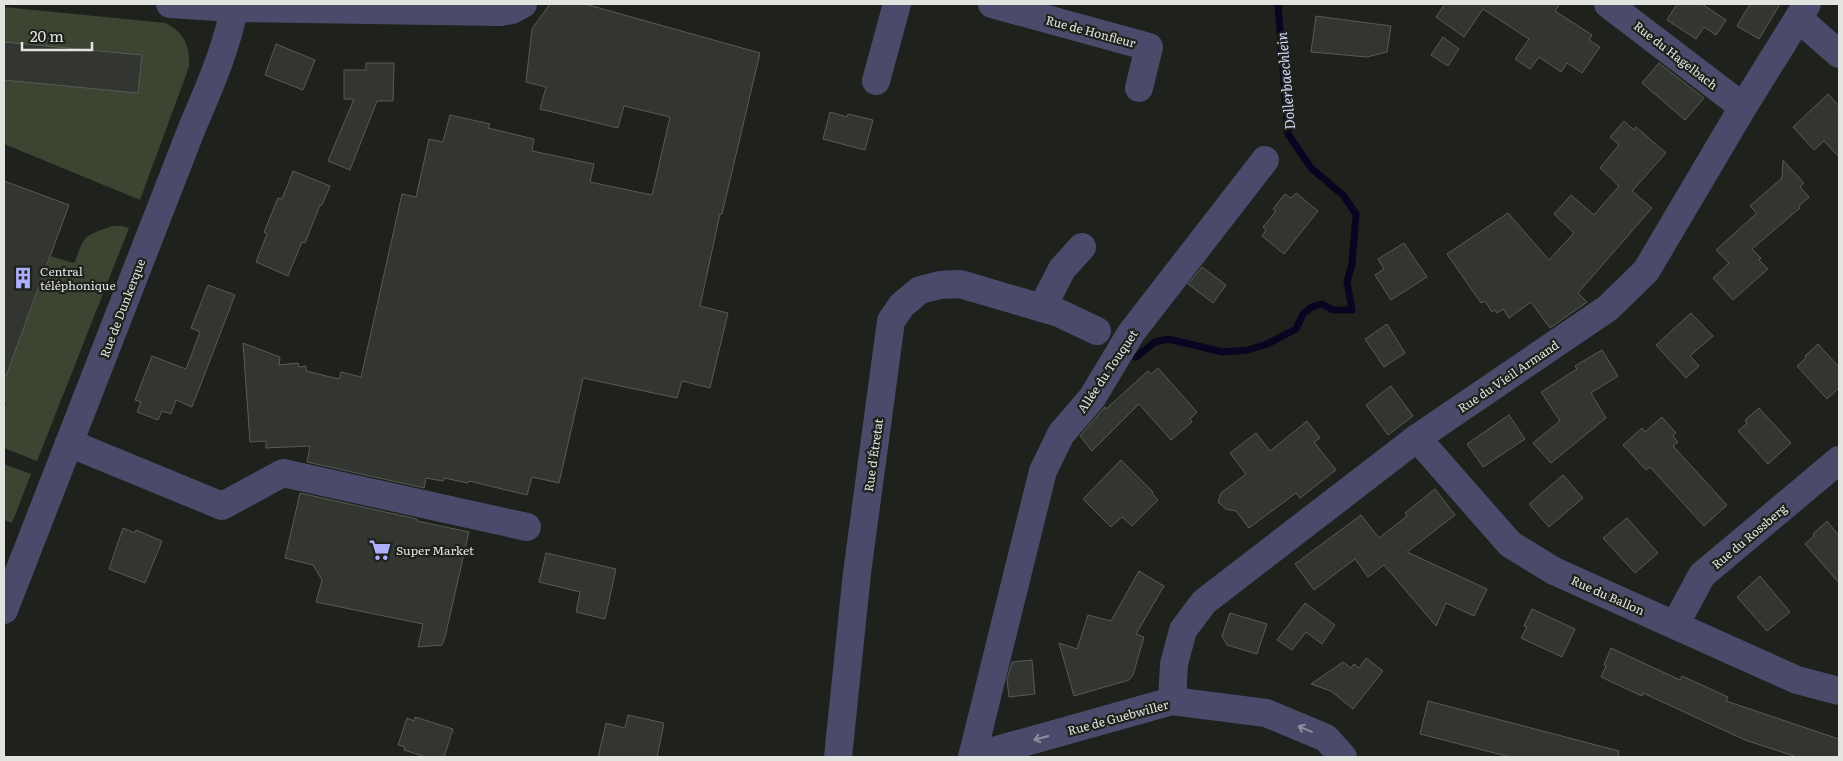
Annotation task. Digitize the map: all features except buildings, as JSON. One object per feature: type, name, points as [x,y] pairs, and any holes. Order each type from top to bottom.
[{"type":"street","points":[[170,4],[501,12],[512,10],[523,4]]},
{"type":"street","points":[[876,81],[897,4]]},
{"type":"street","name":"Rue de Honfleur","points":[[992,4],[1149,47],[1139,88]]},
{"type":"street","name":"Rue de Dunkerque","points":[[4,610],[192,128],[219,66],[234,6]]},
{"type":"street","name":"Rue du Hagelbach","points":[[1617,6],[1743,107]]},
{"type":"street","points":[[1803,11],[1839,54]]},
{"type":"street","name":"Rue du Vieil Armand","points":[[1172,701],[1174,664],[1183,630],[1204,602],[1417,438],[1608,308],[1646,271],[1743,107],[1803,11]]},
{"type":"street","name":"Allée du Touquet","points":[[972,757],[1043,471],[1053,447],[1061,434],[1092,398],[1131,333],[1265,160]]},
{"type":"street","points":[[1042,308],[1062,269],[1082,247]]},
{"type":"street","name":"Rue d'Étretat","points":[[838,757],[857,573],[891,321],[902,305],[920,290],[940,285],[960,284],[1059,313],[1097,331]]},
{"type":"street","name":"Rue du Ballon","points":[[1417,438],[1510,544],[1554,571],[1797,680],[1839,691]]},
{"type":"street","points":[[69,443],[222,506],[283,473],[527,527]]},
{"type":"street","name":"Rue du Rossberg","points":[[1675,624],[1702,575],[1839,460]]},
{"type":"street","name":"Rue de Guebwiller","points":[[972,757],[1172,701],[1266,713],[1326,738],[1344,757]]},
{"type":"green space","points":[[4,7],[166,23],[182,36],[187,47],[189,67],[140,200],[4,144]]},
{"type":"green space","points":[[112,226],[129,228],[37,461],[4,448],[4,410],[6,403],[4,402],[4,380],[51,256],[73,263],[87,237]]},
{"type":"green space","points":[[4,464],[31,474],[12,523],[4,520]]},
{"type":"waterway","name":"Dollerbaechlein","points":[[1136,357],[1155,342],[1168,339],[1223,352],[1248,350],[1267,344],[1296,329],[1303,314],[1312,307],[1322,304],[1333,310],[1352,310],[1347,282],[1352,264],[1356,214],[1343,195],[1311,168],[1288,134],[1278,4]]},
{"type":"place","name":"Central téléphonique","points":[[23,278]]},
{"type":"place","name":"Super Market","points":[[380,550]]}]
